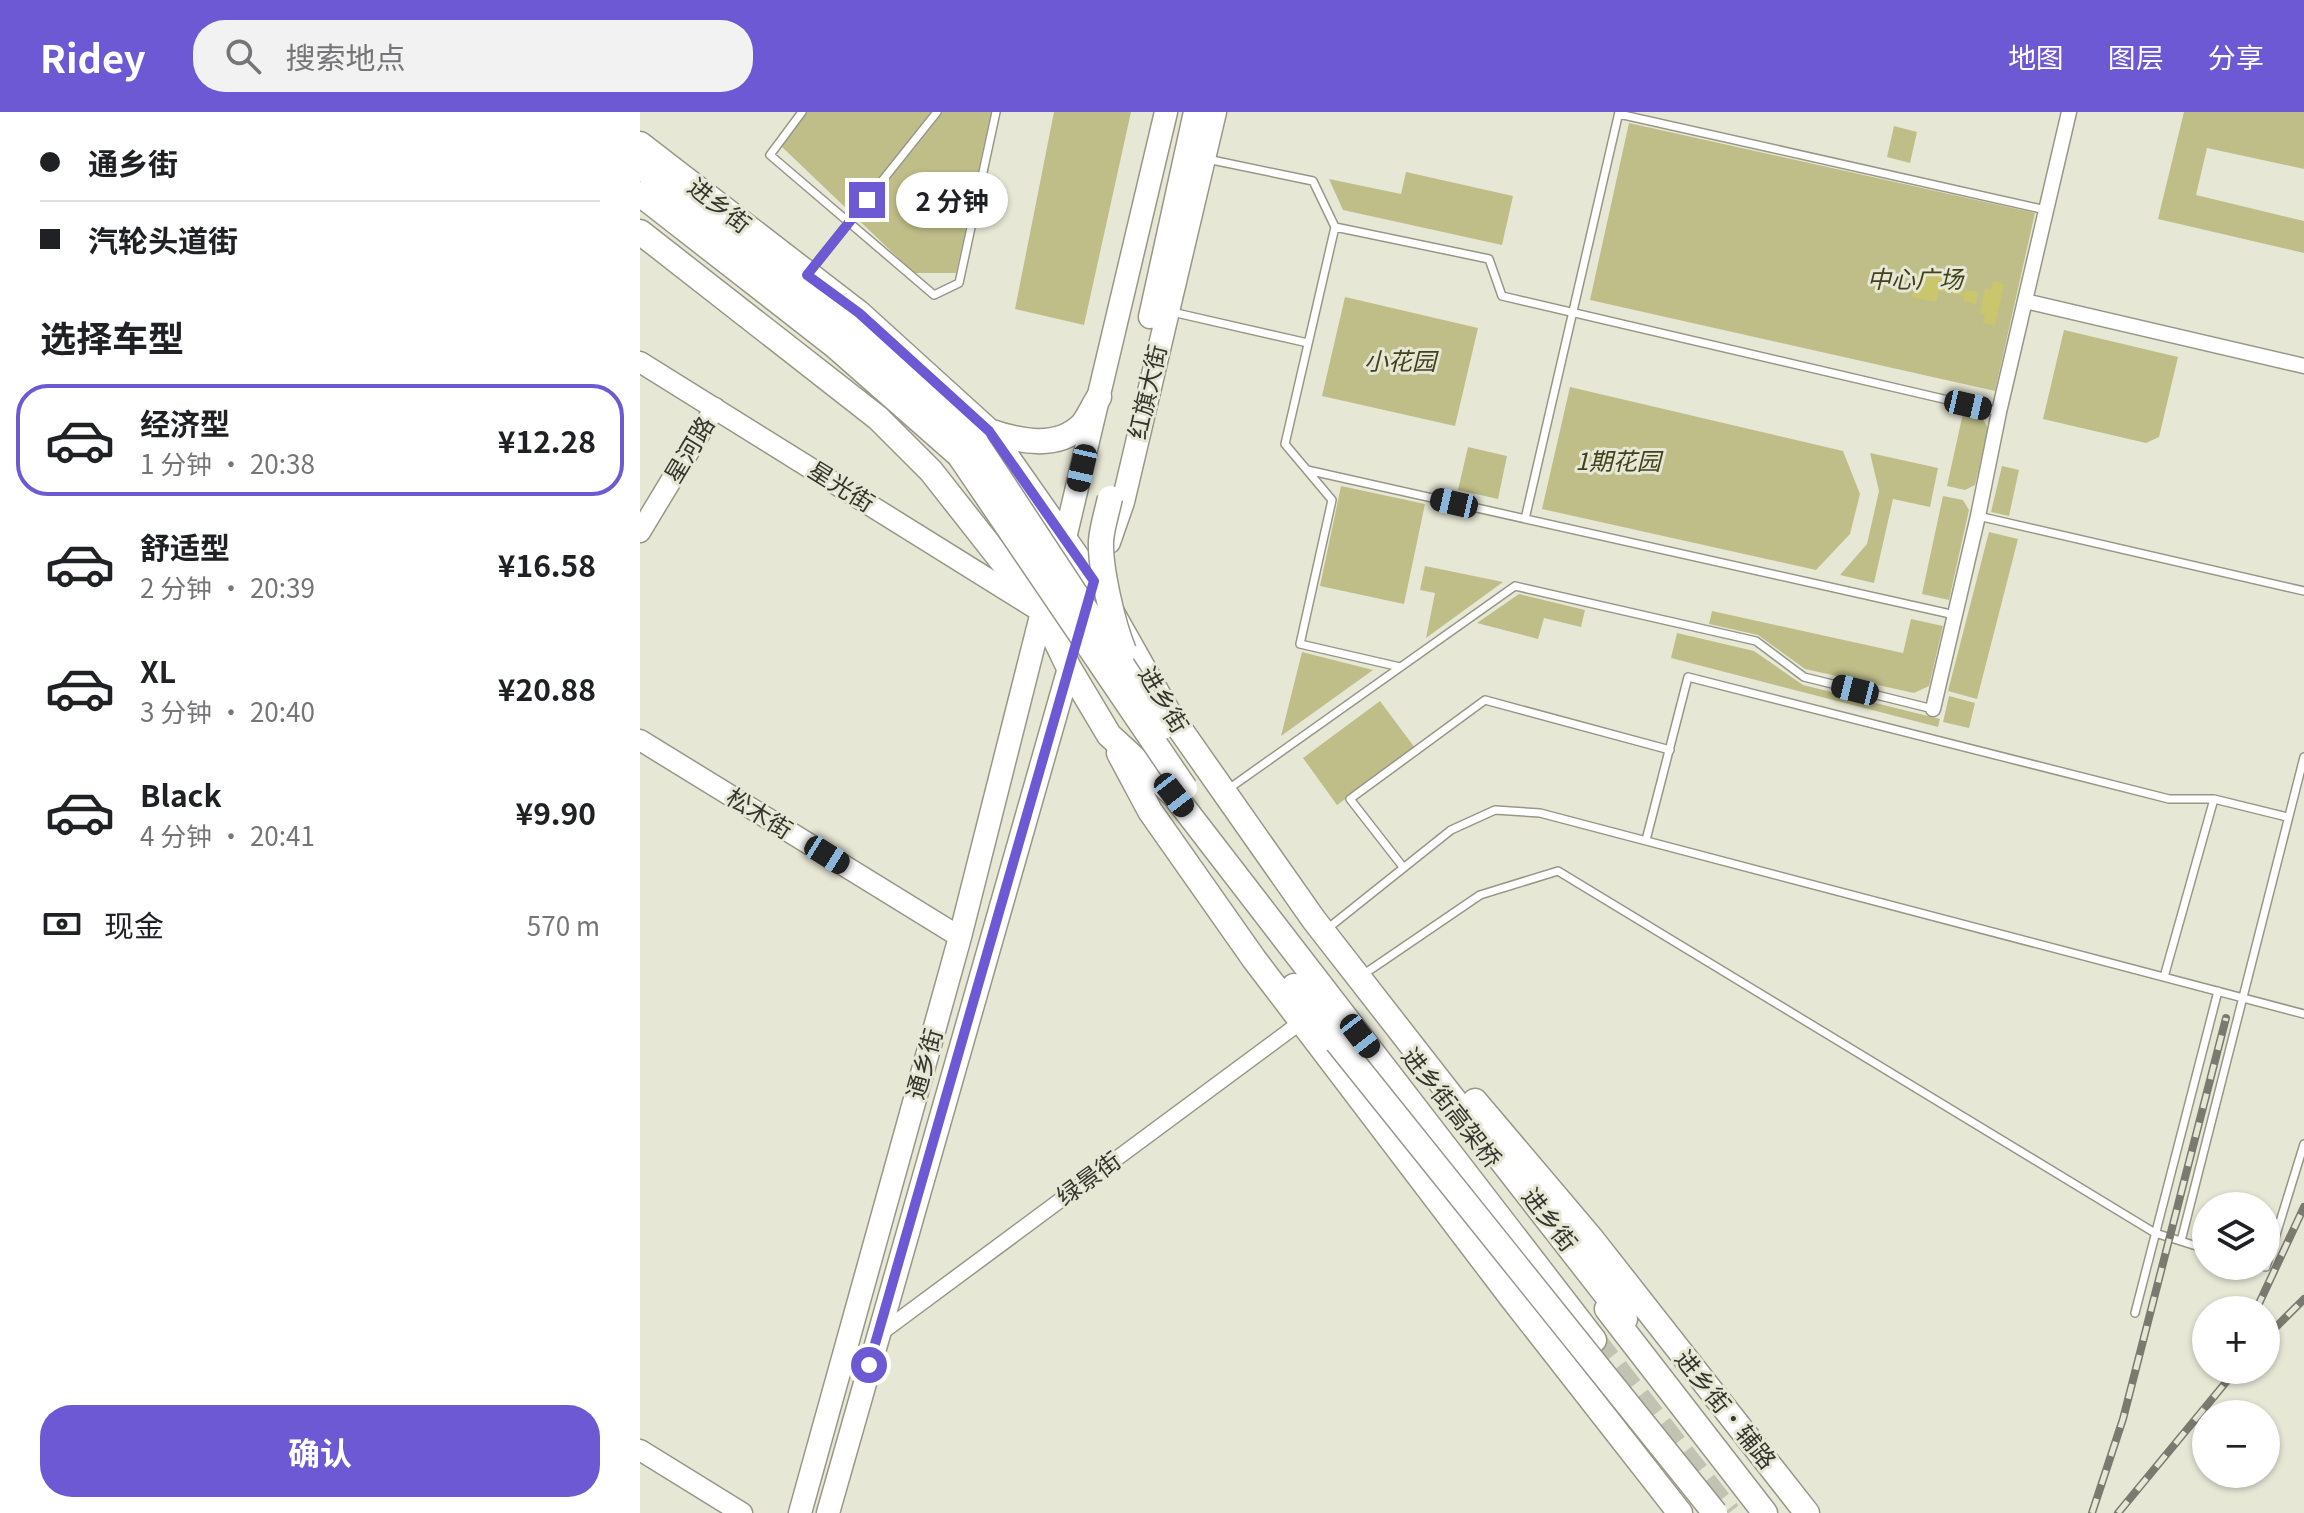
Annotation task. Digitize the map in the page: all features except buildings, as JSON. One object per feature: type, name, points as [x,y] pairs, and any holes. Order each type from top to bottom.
[{"type":"highway","name":"进乡街","points":[[642,154],[859,313],[989,431],[1094,581],[1168,712],[1314,920],[1583,1245],[1634,1312]]},
{"type":"highway","name":"进乡街","points":[[642,154],[849,329],[977,444],[1146,700],[1191,784]]},
{"type":"highway","name":"进乡街","points":[[640,194],[835,346],[959,455],[1191,784]]},
{"type":"highway","name":"进乡街","points":[[640,232],[878,418],[931,471],[1042,612],[1069,668],[1109,735],[1174,795],[1594,1340]]},
{"type":"highway","points":[[989,431],[1027,441],[1059,440],[1082,425],[1099,397]]},
{"type":"highway","points":[[1110,498],[1101,541],[1109,595],[1118,636],[1146,700]]},
{"type":"highway","name":"红旗大街","points":[[1042,612],[1065,538]]},
{"type":"highway","name":"红旗大街","points":[[1069,668],[1094,581]]},
{"type":"highway","points":[[1168,712],[1218,762],[1367,972],[1583,1245]]},
{"type":"highway","points":[[1109,735],[1150,811],[1301,1022],[1680,1513]]},
{"type":"highway","name":"进乡街高架桥","points":[[1191,784],[1744,1513]]},
{"type":"highway","name":"进乡街高架桥","points":[[1191,784],[1765,1513]]},
{"type":"highway","points":[[1167,834],[1251,931],[1715,1513]]},
{"type":"highway","points":[[1511,1297],[1544,1275]]},
{"type":"highway","name":"进乡街•辅路","points":[[1634,1312],[1807,1513]]},
{"type":"main road","name":"红旗大街","points":[[1065,538],[1166,112]]},
{"type":"main road","points":[[1110,498],[1195,112]]},
{"type":"main road","name":"红旗大街","points":[[1094,581],[1123,502],[1215,112]]},
{"type":"main road","name":"通乡街","points":[[800,1513],[960,937],[1042,612]]},
{"type":"main road","name":"通乡街","points":[[828,1513],[1069,668]]},
{"type":"street","points":[[1933,709],[2069,112]]},
{"type":"street","points":[[2025,301],[2304,366]]},
{"type":"street","name":"星光街","points":[[640,362],[1042,612]]},
{"type":"street","name":"星河路","points":[[640,532],[715,408]]},
{"type":"street","name":"松木街","points":[[640,740],[960,937]]},
{"type":"street","name":"绿景街","points":[[877,1336],[1301,1022]]},
{"type":"street","points":[[640,1450],[742,1513]]},
{"type":"lane","points":[[802,112],[770,155],[934,295],[959,283],[996,112]]},
{"type":"lane","points":[[807,275],[937,112]]},
{"type":"lane","points":[[1525,519],[1619,113],[2046,210]]},
{"type":"lane","points":[[1205,158],[1313,181],[1335,227],[1285,444],[1332,500],[1300,644],[1400,667]]},
{"type":"lane","points":[[1335,227],[1489,259],[1502,296],[1999,412]]},
{"type":"lane","points":[[1166,311],[1308,343]]},
{"type":"lane","points":[[1307,470],[1955,615]]},
{"type":"lane","points":[[1978,516],[2304,591]]},
{"type":"lane","points":[[1234,785],[1515,586],[1756,641],[1804,677],[1933,709]]},
{"type":"lane","points":[[1646,840],[1688,677],[2169,799],[2214,799],[2287,817]]},
{"type":"lane","points":[[1403,867],[1350,799],[1485,700],[1670,750]]},
{"type":"lane","points":[[2181,1241],[2304,757]]},
{"type":"lane","points":[[2164,977],[2214,799]]},
{"type":"lane","points":[[1332,925],[1451,830],[1495,810],[1540,813],[2304,1014]]},
{"type":"lane","points":[[1367,972],[1480,895],[1558,871],[2155,1233],[2192,1245]]},
{"type":"lane","points":[[2135,1313],[2218,991]]},
{"type":"lane","points":[[2280,1225],[2304,1144]]},
{"type":"green space","points":[[805,112],[991,112],[956,273],[914,273],[781,146]]},
{"type":"green space","points":[[1054,112],[1131,112],[1084,325],[1015,309]]},
{"type":"green space","points":[[2184,112],[2304,112],[2304,169],[2207,148],[2196,195],[2304,221],[2304,253],[2158,219]]},
{"type":"green space","name":"中心广场","points":[[1629,123],[2035,213],[1995,391],[1590,300]]},
{"type":"green space","points":[[1894,126],[1917,132],[1910,163],[1887,157]]},
{"type":"green space","points":[[1406,172],[1513,196],[1502,245],[1343,210],[1329,179],[1401,194]]},
{"type":"green space","name":"小花园","points":[[1345,297],[1478,328],[1455,426],[1322,396]]},
{"type":"green space","points":[[2064,330],[2178,357],[2159,437],[2146,443],[2043,419]]},
{"type":"green space","name":"1期花园","points":[[1570,387],[1843,451],[1860,494],[1850,534],[1816,570],[1542,509]]},
{"type":"green space","points":[[1963,413],[1982,417],[1988,428],[1975,485],[1965,490],[1947,486]]},
{"type":"green space","points":[[1468,447],[1507,456],[1498,499],[1458,490]]},
{"type":"green space","points":[[1870,453],[1938,468],[1930,507],[1893,499],[1874,583],[1840,575],[1867,544],[1879,491]]},
{"type":"green space","points":[[2002,466],[2019,470],[2009,516],[1991,512]]},
{"type":"green space","points":[[1341,486],[1425,504],[1404,604],[1320,586]]},
{"type":"green space","points":[[1943,496],[1963,500],[1969,510],[1949,600],[1922,594]]},
{"type":"green space","points":[[1989,532],[2018,539],[1977,699],[1948,691]]},
{"type":"green space","points":[[1425,566],[1503,582],[1426,638],[1435,593],[1420,590]]},
{"type":"green space","points":[[1519,594],[1585,610],[1581,627],[1544,618],[1538,639],[1477,623]]},
{"type":"green space","points":[[1712,611],[1903,653],[1911,619],[1943,626],[1929,686],[1914,693],[1805,669],[1758,635],[1709,624]]},
{"type":"green space","points":[[1677,633],[1754,651],[1803,685],[1940,719],[1938,727],[1671,658]]},
{"type":"green space","points":[[1302,652],[1373,670],[1281,736]]},
{"type":"green space","points":[[1949,696],[1975,703],[1969,728],[1943,722]]},
{"type":"green space","points":[[1380,701],[1415,748],[1337,805],[1303,758]]},
{"type":"shaded area","points":[[1917,272],[1942,277],[1940,288],[1964,293],[1966,290],[1978,292],[1976,304],[1964,301],[1964,296],[1939,291],[1936,302],[1912,297]]},
{"type":"shaded area","points":[[1993,281],[2004,284],[1995,325],[1983,323],[1985,314],[1980,312],[1985,289],[1991,290]]},
{"type":"tunnel","points":[[1594,1340],[1729,1513]]},
{"type":"railway","points":[[2092,1513],[2123,1419],[2226,1018]]},
{"type":"railway","points":[[2263,1296],[2304,1207]]},
{"type":"railway","points":[[2280,1323],[2304,1299]]},
{"type":"railway","points":[[2118,1513],[2224,1384]]},
{"type":"route","points":[[867,200],[807,275],[859,313],[989,431],[1094,581],[869,1365]]}]
